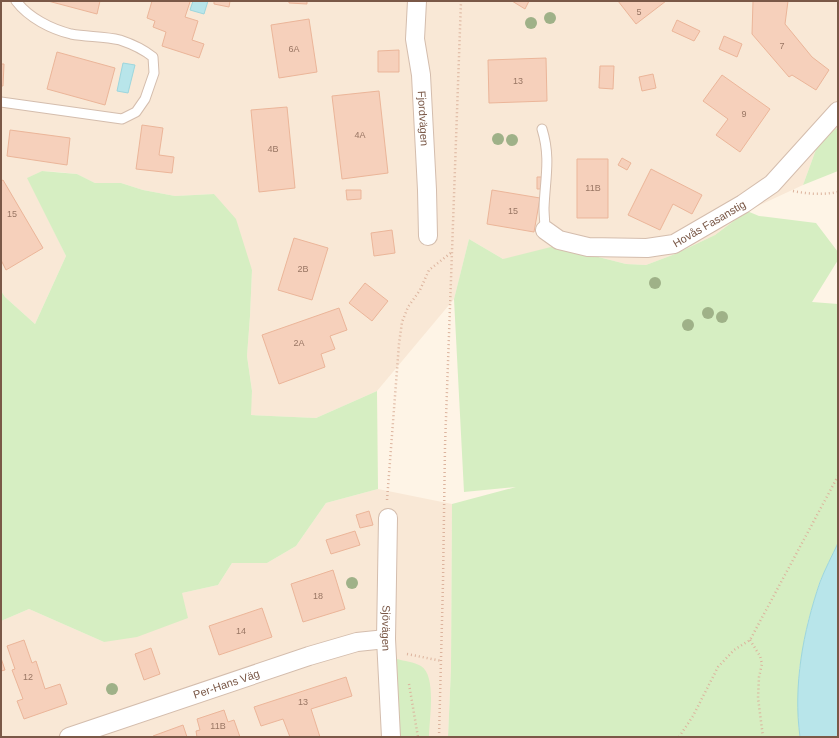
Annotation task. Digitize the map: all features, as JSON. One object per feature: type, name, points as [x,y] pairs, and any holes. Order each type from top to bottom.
[{"type":"street","name":"Fjordvägen","points":[[417,1],[415,39],[421,82],[428,236]]},
{"type":"street","name":"Hovås Fasanstig","points":[[545,230],[560,240],[588,247],[647,248],[674,244],[744,204],[772,184],[838,111]]},
{"type":"street","name":"Sjövägen","points":[[388,518],[386,639],[391,737]]},
{"type":"street","name":"Per-Hans Väg","points":[[69,737],[309,656],[357,642],[386,639]]},
{"type":"lane","points":[[1,102],[122,119],[136,112],[145,99],[154,73],[153,57],[142,49],[120,40],[71,34],[52,27],[26,12],[16,1]]},
{"type":"lane","points":[[542,130],[546,142],[548,175],[544,207],[545,230]]},
{"type":"path","points":[[439,737],[442,661],[445,453],[461,1]]},
{"type":"path","points":[[772,184],[808,194],[828,194],[838,192]]},
{"type":"path","points":[[388,518],[388,496],[399,344],[402,322],[408,307],[420,290],[429,270],[452,252]]},
{"type":"path","points":[[679,737],[693,716],[718,667],[734,650],[750,640],[838,476]]},
{"type":"path","points":[[750,640],[760,656],[762,664],[759,677],[758,698],[763,737]]},
{"type":"path","points":[[402,652],[442,661]]},
{"type":"shaded area","points":[[1,1],[838,1],[838,127],[818,144],[803,185],[747,211],[715,235],[675,254],[646,265],[626,264],[583,253],[503,259],[469,239],[454,299],[377,391],[316,418],[250,415],[252,391],[247,356],[252,270],[214,194],[175,196],[143,190],[121,183],[95,183],[77,174],[42,171],[28,178],[66,256],[35,324],[5,297],[1,291]]},
{"type":"shaded area","points":[[378,489],[452,504],[451,668],[448,737],[1,737],[1,621],[29,609],[104,642],[182,593],[218,585],[232,563],[267,563],[296,546],[326,503]]},
{"type":"green space","points":[[838,127],[838,171],[803,185],[818,144]]},
{"type":"green space","points":[[42,171],[77,174],[95,183],[121,183],[143,190],[175,196],[214,194],[236,219],[252,270],[247,356],[252,391],[251,415],[316,418],[377,391],[378,489],[326,503],[296,546],[267,563],[232,563],[218,585],[182,593],[188,618],[137,637],[104,642],[29,609],[1,621],[1,291],[5,297],[35,324],[66,256],[27,178]]},
{"type":"green space","points":[[747,211],[759,216],[816,223],[838,252],[838,260],[812,302],[838,304],[838,543],[820,581],[808,621],[799,670],[798,722],[800,737],[448,737],[451,668],[452,504],[516,487],[464,492],[454,299],[469,239],[503,259],[555,246],[626,264],[646,265],[675,254],[715,235]]},
{"type":"green space","points":[[397,659],[421,666],[426,671],[431,688],[429,737],[398,737]]},
{"type":"water","points":[[193,1],[208,1],[204,14],[190,10]]},
{"type":"water","points":[[123,63],[135,65],[128,93],[117,91]]},
{"type":"water","points":[[838,543],[838,737],[800,737],[798,698],[804,639],[820,582]]},
{"type":"building","points":[[48,1],[100,1],[97,14]]},
{"type":"building","points":[[152,1],[190,2],[185,17],[198,21],[192,40],[204,44],[199,58],[162,46],[166,32],[153,27],[155,21],[147,18]]},
{"type":"building","points":[[214,1],[230,1],[229,7],[214,4]]},
{"type":"building","points":[[289,1],[307,1],[307,4],[289,3]]},
{"type":"building","points":[[512,1],[529,1],[525,9]]},
{"type":"building","points":[[618,1],[666,1],[636,24]]},
{"type":"building","points":[[753,1],[788,1],[785,24],[812,57],[829,70],[816,90],[792,75],[789,77],[752,34]]},
{"type":"building","points":[[309,19],[317,72],[279,78],[271,25]]},
{"type":"building","points":[[677,20],[700,31],[694,41],[672,31]]},
{"type":"building","points":[[724,36],[742,44],[737,57],[719,49]]},
{"type":"building","points":[[399,50],[399,72],[378,72],[378,51]]},
{"type":"building","points":[[57,52],[115,68],[105,105],[47,89]]},
{"type":"building","points":[[546,58],[547,101],[489,103],[488,60]]},
{"type":"building","points":[[1,64],[4,64],[3,86],[1,86]]},
{"type":"building","points":[[600,66],[614,66],[613,89],[599,88]]},
{"type":"building","points":[[653,74],[656,88],[642,91],[639,77]]},
{"type":"building","points":[[722,75],[770,109],[740,152],[716,135],[728,119],[703,101]]},
{"type":"building","points":[[379,91],[388,173],[342,179],[332,96]]},
{"type":"building","points":[[287,107],[295,188],[259,192],[251,110]]},
{"type":"building","points":[[142,125],[163,128],[159,155],[174,157],[172,173],[136,169]]},
{"type":"building","points":[[10,130],[70,138],[67,165],[7,156]]},
{"type":"building","points":[[622,158],[631,163],[627,170],[618,165]]},
{"type":"building","points":[[577,159],[608,159],[608,218],[577,218]]},
{"type":"building","points":[[651,169],[702,195],[692,214],[673,204],[660,230],[628,215]]},
{"type":"building","points":[[537,177],[544,177],[544,189],[537,189]]},
{"type":"building","points":[[3,180],[43,248],[6,270],[1,260],[1,181]]},
{"type":"building","points":[[346,190],[361,190],[361,199],[347,200]]},
{"type":"building","points":[[492,190],[540,198],[534,232],[487,224]]},
{"type":"building","points":[[392,230],[395,253],[374,256],[371,233]]},
{"type":"building","points":[[294,238],[328,248],[312,300],[278,290]]},
{"type":"building","points":[[365,283],[388,301],[372,321],[349,303]]},
{"type":"building","points":[[339,308],[347,330],[330,336],[335,349],[321,354],[325,367],[279,384],[262,335]]},
{"type":"building","points":[[369,511],[373,525],[360,528],[356,515]]},
{"type":"building","points":[[355,531],[360,545],[331,554],[326,540]]},
{"type":"building","points":[[333,570],[345,609],[303,622],[291,584]]},
{"type":"building","points":[[262,608],[272,637],[219,655],[209,626]]},
{"type":"building","points":[[24,640],[32,663],[36,661],[45,689],[60,684],[67,704],[24,719],[17,701],[23,699],[12,670],[15,669],[7,646]]},
{"type":"building","points":[[151,648],[160,674],[144,680],[135,654]]},
{"type":"building","points":[[1,658],[5,670],[1,671]]},
{"type":"building","points":[[346,677],[352,696],[311,709],[320,737],[290,737],[283,719],[261,726],[254,707]]},
{"type":"building","points":[[224,710],[228,722],[234,720],[240,737],[197,737],[196,731],[200,730],[197,719]]},
{"type":"building","points":[[183,725],[187,737],[153,736]]}]
